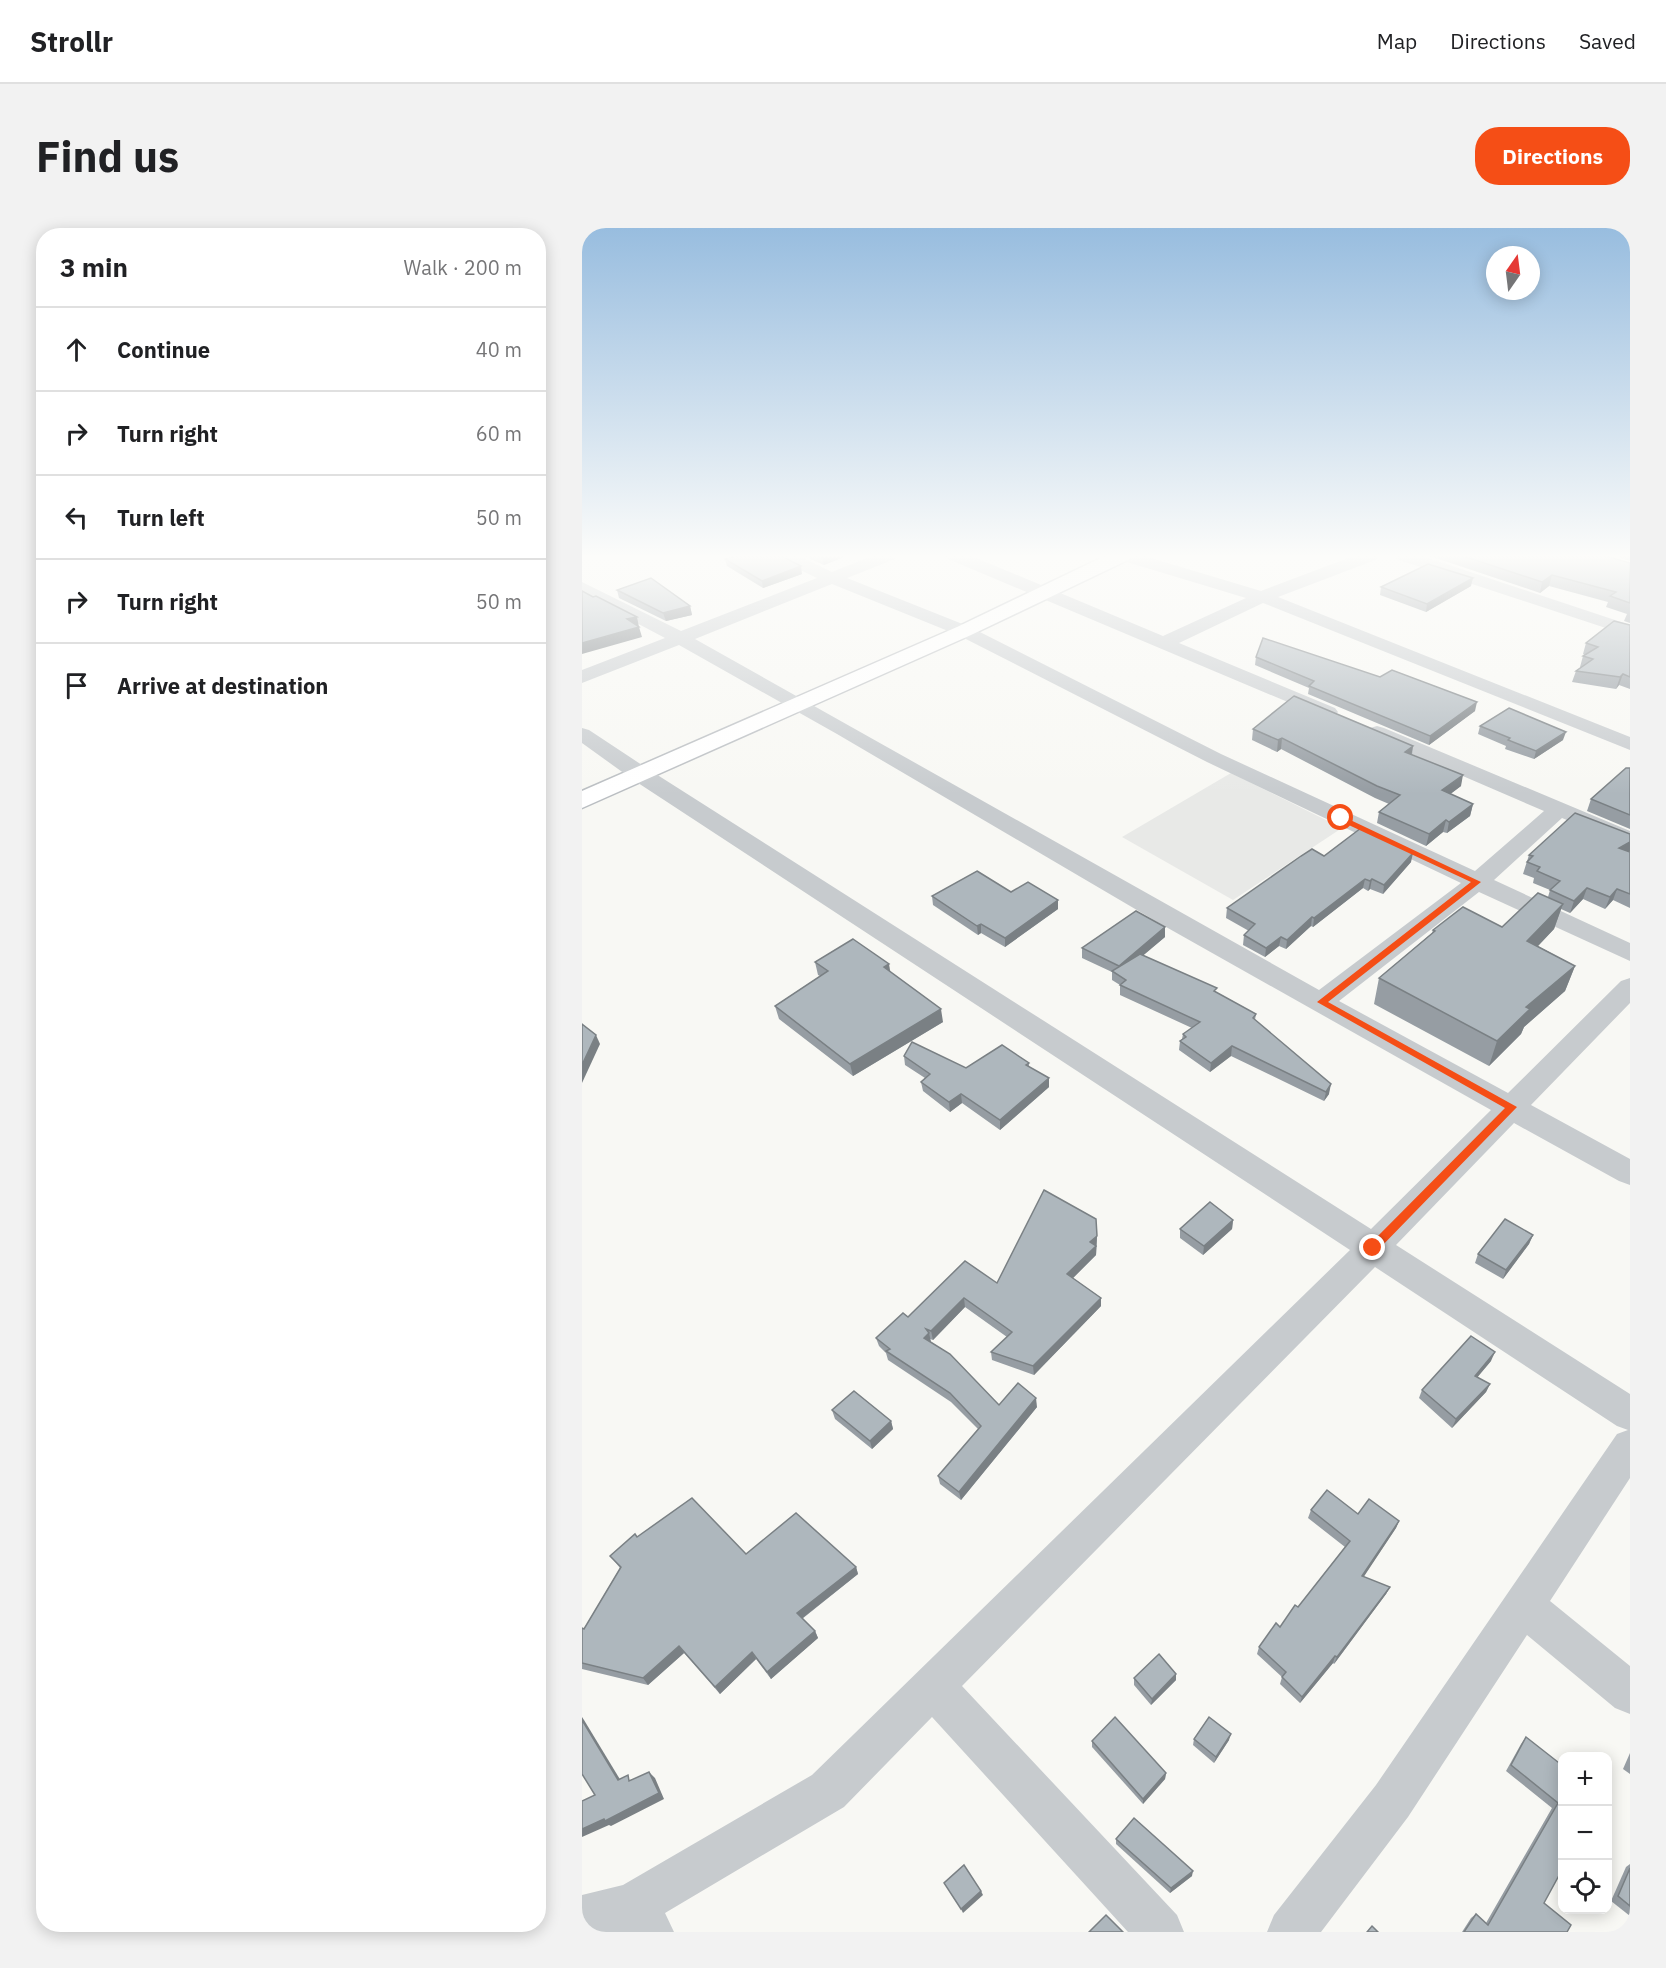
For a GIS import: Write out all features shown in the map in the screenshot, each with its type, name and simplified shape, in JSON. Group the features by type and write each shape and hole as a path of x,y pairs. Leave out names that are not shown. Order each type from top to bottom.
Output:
{"main road":[{"path":"582,800 956,635"}],"street":[{"path":"672,635 798,704 1105,882 1630,1173"},
{"path":"582,677 692,635"},
{"path":"971,635 1214,758 1630,953"},
{"path":"1143,635 1630,839"},
{"path":"1164,643 1182,635"},
{"path":"1359,635 1626,738"},
{"path":"582,734 640,774 1630,1414"},
{"path":"1321,1002 1477,882 1559,809"},
{"path":"582,1919 641,1919 828,1791 1373,1248 1630,987"},
{"path":"1291,1932 1392,1801 1630,1446"},
{"path":"1523,1605 1630,1693"},
{"path":"933,1686 1160,1932"}],"shaded area":[{"path":"1231,773 1342,828 1233,900 1122,837"}],"building":[{"path":"582,635 612,635 582,643"},
{"path":"1597,635 1630,635 1630,677 1623,674 1620,677 1576,671 1593,659 1583,656 1598,647 1586,643"},
{"path":"1263,638 1380,677 1392,670 1477,702 1430,736 1309,686 1314,681 1256,657"},
{"path":"1294,696 1413,746 1405,752 1463,775 1442,790 1473,804 1449,822 1446,820 1429,834 1379,812 1400,795 1377,786 1282,738 1278,740 1253,729"},
{"path":"1509,708 1566,732 1536,751 1480,726"},
{"path":"1626,768 1630,768 1630,815 1591,799"},
{"path":"1575,813 1630,834 1630,842 1619,848 1630,852 1630,894 1617,889 1610,897 1587,888 1574,901 1550,890 1560,881 1537,871 1540,867 1527,862 1533,856 1529,855"},
{"path":"1361,828 1413,853 1384,885 1372,879 1370,881 1365,879 1314,918 1312,917 1287,940 1281,937 1266,948 1244,935 1255,924 1227,908 1312,849 1324,856"},
{"path":"977,871 1011,892 1028,882 1058,900 1005,938 981,924 977,926 932,896"},
{"path":"1538,893 1563,904 1527,941 1575,966 1526,1007 1530,1009 1497,1041 1379,978 1435,931 1433,930 1463,907 1502,927"},
{"path":"1136,911 1165,927 1119,966 1082,948"},
{"path":"853,939 889,964 884,967 941,1009 850,1064 775,1006 828,971 815,962"},
{"path":"1140,954 1217,988 1214,991 1256,1014 1253,1018 1331,1084 1326,1092 1232,1046 1211,1063 1180,1041 1186,1037 1183,1034 1200,1022 1120,985 1126,980 1112,971"},
{"path":"582,1024 596,1035 582,1065"},
{"path":"912,1042 966,1068 1002,1045 1029,1063 1026,1065 1049,1078 1000,1120 961,1094 949,1102 921,1082 930,1074 904,1056"},
{"path":"1044,1190 1096,1219 1097,1236 1090,1242 1096,1246 1067,1274 1101,1298 1033,1366 991,1352 1012,1332 964,1298 931,1331 926,1329 929,1333 924,1338 950,1354 999,1405 1018,1383 1036,1398 959,1492 938,1476 981,1426 950,1393 886,1351 890,1349 876,1338 903,1313 908,1317 965,1261 997,1283"},
{"path":"1210,1202 1233,1220 1204,1246 1180,1229"},
{"path":"1505,1219 1533,1235 1506,1270 1478,1254"},
{"path":"1471,1336 1495,1352 1475,1376 1490,1384 1456,1419 1422,1390"},
{"path":"854,1391 891,1421 870,1441 832,1410"},
{"path":"1327,1490 1358,1514 1369,1499 1399,1521 1362,1576 1390,1587 1337,1657 1335,1656 1302,1697 1282,1677 1286,1672 1259,1647 1276,1623 1280,1627 1295,1605 1298,1607 1350,1541 1311,1510"},
{"path":"692,1498 746,1554 796,1513 856,1567 797,1613 815,1631 767,1672 752,1652 715,1687 679,1646 643,1678 582,1663 582,1628 584,1629 621,1567 610,1556 635,1534 637,1537"},
{"path":"1159,1654 1176,1674 1152,1699 1134,1678"},
{"path":"1115,1717 1166,1773 1143,1799 1092,1741"},
{"path":"1209,1717 1231,1734 1216,1757 1194,1739"},
{"path":"582,1720 618,1780 628,1775 629,1781 649,1772 659,1793 605,1821 604,1819 582,1829 582,1801 595,1795 582,1774"},
{"path":"1526,1737 1558,1762 1558,1803 1511,1765"},
{"path":"1558,1803 1558,1877 1544,1903 1571,1925 1567,1932 1464,1932 1476,1914 1488,1925"},
{"path":"1134,1818 1193,1871 1171,1888 1116,1839"},
{"path":"964,1865 981,1891 961,1909 944,1883"},
{"path":"1630,1868 1630,1906 1618,1896"},
{"path":"1106,1915 1123,1932 1089,1932"},
{"path":"1372,1926 1378,1932 1367,1932"}],"route":[{"path":"1341,818 1477,882 1321,1002 1512,1107 1373,1248"}]}
